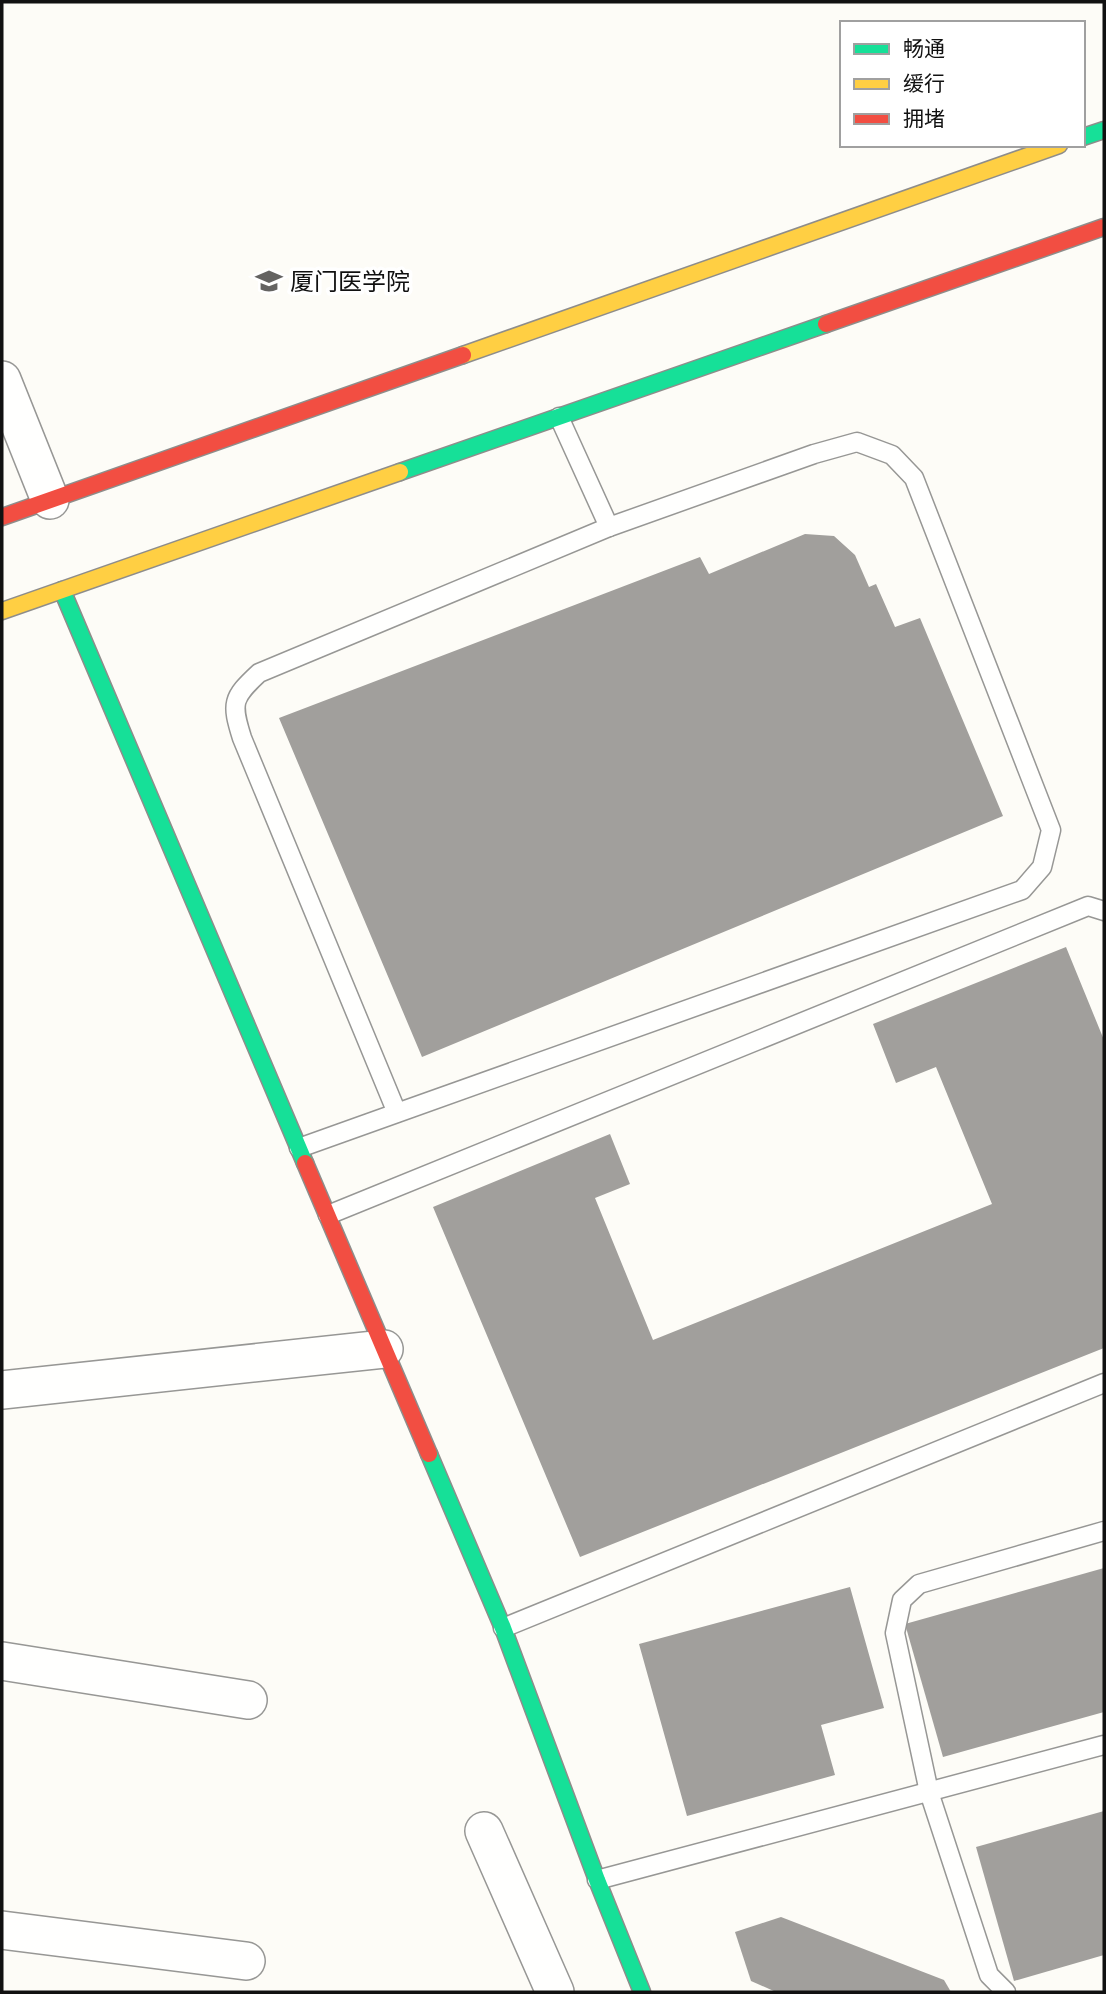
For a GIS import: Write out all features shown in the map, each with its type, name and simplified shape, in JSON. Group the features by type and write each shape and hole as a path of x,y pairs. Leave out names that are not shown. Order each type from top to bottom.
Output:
{"street":[{"path":"1085,136 1104,130"},
{"path":"2,517 1053,147"},
{"path":"2,611 1104,227"},
{"path":"2,380 50,500"},
{"path":"62,590 503,1628 642,1992"},
{"path":"2,1390 384,1349"},
{"path":"2,1661 248,1700"},
{"path":"484,1831 555,1992"},
{"path":"2,1930 246,1961"}],"lane":[{"path":"559,416 609,527"},
{"path":"299,1148 1022,890 1042,867 1051,830 914,478 892,455 857,442 814,454 609,527 260,673 242,689 234,711 242,738 397,1113"},
{"path":"328,1215 1088,906 1104,911"},
{"path":"503,1628 1104,1383"},
{"path":"1006,1992 989,1975 929,1792 895,1633 902,1600 919,1584 1104,1531"},
{"path":"597,1880 1104,1745"}],"building":[{"path":"805,534 834,536 855,555 869,587 876,584 895,627 920,618 1003,816 422,1057 279,718 700,557 709,574"},
{"path":"1066,947 1104,1040 1104,1348 580,1557 433,1207 610,1134 630,1184 595,1198 653,1340 992,1204 936,1067 896,1083 873,1024"},
{"path":"1104,1568 1104,1712 943,1757 905,1624"},
{"path":"850,1587 884,1708 821,1725 835,1775 687,1816 639,1644"},
{"path":"1104,1811 1104,1955 1014,1981 976,1847"},
{"path":"781,1917 944,1980 951,1992 776,1992 751,1981 735,1932"}],"traffic: fast":[{"path":"1085,136 1104,130"},
{"path":"400,472 826,324"},
{"path":"62,590 305,1163"},
{"path":"429,1454 503,1628 642,1992"}],"traffic: slow":[{"path":"463,355 1053,147"},
{"path":"2,611 400,472"}],"traffic: jam":[{"path":"826,324 1104,227"},
{"path":"2,517 463,355"},
{"path":"305,1163 429,1454"}],"place":[{"name":"厦门医学院","path":"269,281"}]}
